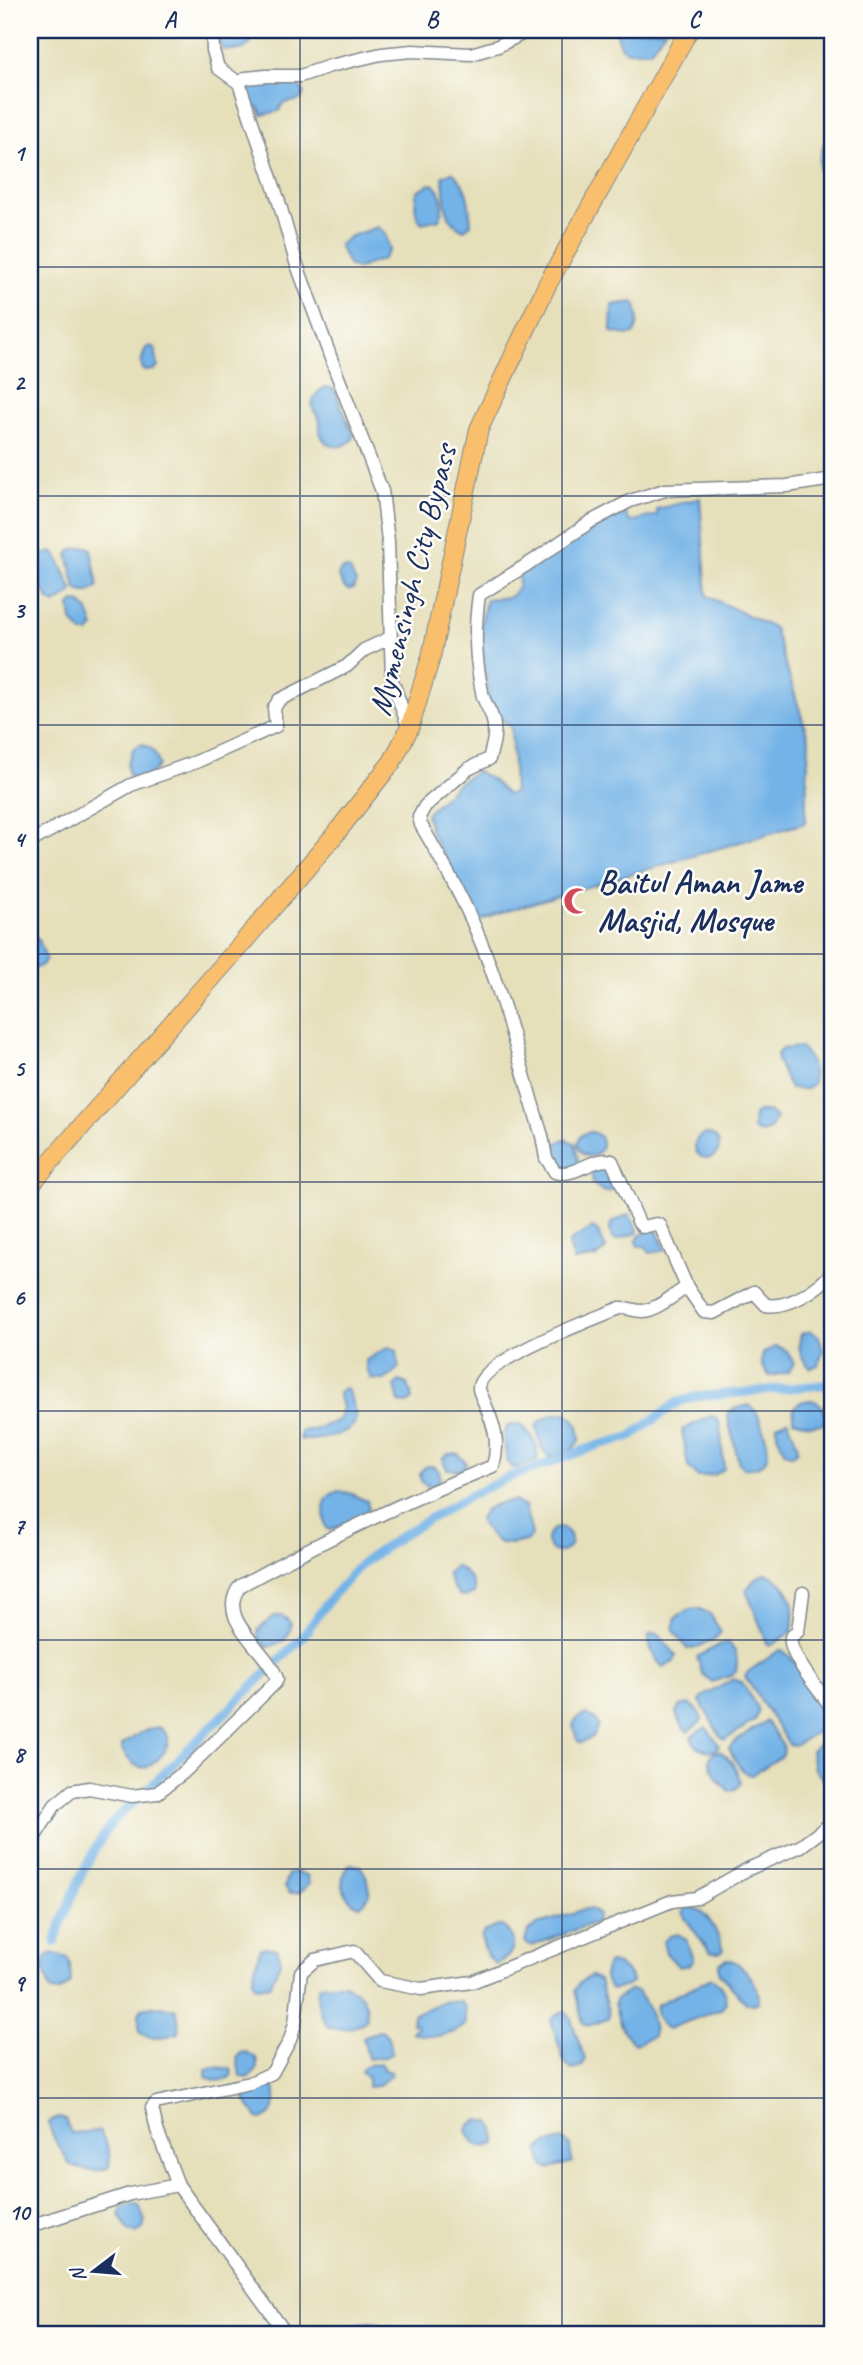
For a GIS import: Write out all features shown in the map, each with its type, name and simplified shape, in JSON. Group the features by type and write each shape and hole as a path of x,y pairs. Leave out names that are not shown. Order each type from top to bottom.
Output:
{"highway":[{"name":"Mymensingh City Bypass","path":"30,1185 332,837 392,762 409,729 431,657 479,429 547,285 689,30"}],"street":[{"path":"212,30 213,50 219,68 239,83 296,262 332,364 382,491 388,541 391,680 409,729"},
{"path":"239,83 246,78 300,76 381,54 412,51 471,54 498,46 529,30"},
{"path":"833,479 788,486 665,489 590,522 479,594 474,624 477,658 482,696 495,726 489,759 468,769 425,806 419,817 477,931 496,984 550,1167 563,1175 603,1161 612,1161 639,1223 643,1227 660,1225 687,1287 704,1312 714,1313 754,1292 766,1305 782,1304 815,1289 833,1272"},
{"path":"30,842 131,785 197,762 276,726 274,708 279,700 347,666 364,650 390,638"},
{"path":"30,1844 55,1805 72,1791 89,1788 132,1796 157,1793 184,1772 275,1683 277,1679 271,1665 239,1625 233,1606 234,1594 240,1586 310,1547 377,1515 493,1466 497,1453 496,1433 479,1391 482,1376 506,1359 562,1332 620,1308 649,1310 687,1287"},
{"path":"803,1593 798,1631 791,1637 790,1646 833,1709"},
{"path":"287,2335 178,2185 157,2130 152,2108 156,2103 250,2083 272,2073 290,2040 295,2023 301,1972 315,1960 354,1951 380,1981 421,1989 472,1982 672,1900 697,1898 748,1869 801,1846 833,1822"},
{"path":"30,2226 130,2194 178,2185"}],"water":[{"path":"236,30 251,35 250,44 242,50 224,50 219,43 220,38"},
{"path":"616,30 665,30 650,51 628,51 620,46"},
{"path":"249,82 295,82 304,92 299,100 282,104 279,111 262,115 247,95"},
{"path":"833,139 833,315 828,312 825,296 819,160 824,143"},
{"path":"452,172 462,183 469,203 471,224 464,230 452,221 446,208 443,176"},
{"path":"430,184 435,185 440,193 440,219 422,223 416,212 417,191"},
{"path":"378,227 385,233 390,249 383,259 357,269 348,265 339,245 349,237"},
{"path":"634,302 638,318 634,334 611,332 612,305"},
{"path":"146,348 155,348 158,367 144,371 143,357"},
{"path":"326,387 334,389 353,433 353,439 345,445 331,445 320,433 319,418 313,409 313,402 315,396"},
{"path":"700,498 707,596 774,628 809,740 805,823 495,914 478,922 431,832 426,814 458,783 477,771 508,795 514,792 511,727 500,718 489,701 479,635 486,599 510,597 518,588 519,575 582,531 624,512 630,522 657,515 657,509"},
{"path":"73,549 91,549 98,585 94,590 85,592 76,589 68,554"},
{"path":"51,552 57,555 73,592 55,604 49,600 31,567 33,558"},
{"path":"341,570 350,570 356,583 353,589 344,587 338,575"},
{"path":"74,602 81,603 88,611 94,627 89,633 82,633 72,621 70,606"},
{"path":"141,744 153,751 159,765 146,776 129,777 127,764 133,749"},
{"path":"35,938 39,940 46,959 42,965 30,971 30,941"},
{"path":"799,1047 811,1063 813,1083 807,1089 790,1089 777,1054 782,1049"},
{"path":"768,1111 776,1117 770,1130 761,1133 753,1130 754,1115"},
{"path":"590,1132 599,1135 602,1144 599,1153 590,1156 581,1153 578,1144 581,1135"},
{"path":"707,1134 715,1138 719,1146 715,1154 707,1158 699,1154 695,1146 699,1138"},
{"path":"564,1139 575,1143 579,1165 563,1172 553,1163 550,1148"},
{"path":"609,1165 614,1187 611,1191 604,1192 593,1184 591,1169"},
{"path":"629,1214 637,1233 616,1240 612,1238 611,1223"},
{"path":"655,1227 666,1250 650,1253 645,1246 638,1246 636,1242 639,1236"},
{"path":"593,1228 598,1232 606,1249 597,1257 574,1261 570,1241"},
{"path":"810,1331 819,1336 823,1351 818,1365 811,1368 800,1353 799,1344 801,1334"},
{"path":"776,1346 787,1351 794,1363 789,1372 770,1376 762,1366 762,1357 763,1353"},
{"path":"389,1347 397,1351 399,1367 384,1380 371,1379 366,1360"},
{"path":"399,1381 407,1384 412,1393 412,1399 408,1403 399,1402 395,1386"},
{"path":"344,1388 347,1389 355,1410 356,1419 352,1427 329,1437 299,1439 302,1430 313,1430 339,1420 342,1407 338,1393"},
{"path":"809,1400 816,1401 823,1408 826,1419 822,1424 810,1425 793,1420 794,1407"},
{"path":"749,1405 761,1422 768,1449 763,1464 743,1468 739,1463 727,1415 730,1410"},
{"path":"566,1413 577,1424 580,1440 571,1451 550,1458 542,1450 536,1426 549,1416"},
{"path":"710,1416 716,1417 720,1424 724,1469 714,1475 698,1477 688,1467 682,1430"},
{"path":"788,1420 798,1447 797,1452 792,1455 785,1452 777,1435 777,1425"},
{"path":"520,1424 534,1440 537,1460 516,1468 507,1462 503,1434 508,1426"},
{"path":"457,1453 466,1463 462,1470 447,1469 442,1459 448,1454"},
{"path":"430,1466 437,1469 440,1476 437,1483 430,1486 423,1483 420,1476 423,1469"},
{"path":"339,1491 367,1501 369,1510 362,1516 330,1530 326,1527 324,1516 326,1500"},
{"path":"515,1501 525,1507 532,1534 528,1540 519,1543 498,1542 488,1534 479,1520 481,1515 499,1503"},
{"path":"559,1528 568,1531 571,1540 568,1549 559,1552 550,1549 547,1540 550,1531"},
{"path":"455,1566 469,1577 474,1593 465,1597 459,1595 447,1573"},
{"path":"767,1573 782,1584 793,1605 792,1632 772,1645 768,1645 746,1590 756,1578"},
{"path":"698,1608 710,1614 721,1632 706,1644 687,1649 673,1629 676,1617 690,1609"},
{"path":"274,1616 283,1616 291,1623 291,1628 284,1640 267,1647 258,1639 258,1630"},
{"path":"658,1634 676,1655 674,1662 663,1667 657,1660 649,1639 649,1635"},
{"path":"728,1643 736,1656 736,1671 712,1682 702,1673 697,1657"},
{"path":"780,1650 790,1656 831,1713 831,1723 794,1746 789,1745 745,1676"},
{"path":"733,1679 742,1682 759,1711 755,1720 725,1740 721,1738 700,1701"},
{"path":"690,1704 697,1709 702,1719 688,1731 676,1713 680,1706"},
{"path":"586,1714 596,1720 598,1726 593,1737 581,1743 577,1740 573,1725 578,1717"},
{"path":"766,1721 784,1751 780,1757 752,1775 748,1774 741,1768 729,1748"},
{"path":"158,1727 167,1734 165,1751 147,1767 134,1764 122,1750 122,1745 142,1732"},
{"path":"706,1727 719,1745 715,1751 700,1748 692,1740 691,1736"},
{"path":"833,1735 833,1792 814,1768 811,1751"},
{"path":"719,1751 736,1769 741,1783 736,1789 729,1791 712,1769 709,1760 712,1754"},
{"path":"350,1864 360,1866 368,1882 368,1897 360,1906 349,1899 343,1888 343,1875"},
{"path":"295,1872 307,1875 309,1884 299,1893 290,1893 285,1887 288,1874"},
{"path":"688,1907 701,1911 711,1923 723,1950 719,1953 710,1952 685,1918 683,1911"},
{"path":"591,1909 598,1914 596,1922 532,1946 525,1942 528,1931 537,1925"},
{"path":"498,1926 508,1931 513,1947 507,1957 495,1964 487,1956 481,1938 484,1932"},
{"path":"678,1934 686,1939 693,1960 689,1965 679,1967 666,1953 663,1942"},
{"path":"260,1949 277,1949 281,1961 270,1985 256,1987 252,1980"},
{"path":"52,1953 68,1958 70,1964 71,1982 59,1991 50,1990 44,1969 46,1956"},
{"path":"727,1959 738,1964 750,1976 759,1996 758,2002 752,2005 746,2003 719,1973 719,1964"},
{"path":"609,1963 624,1969 632,1982 612,1990 605,1977"},
{"path":"591,1976 599,1980 609,2014 608,2019 587,2026 583,2023 575,1991 579,1983"},
{"path":"712,1978 724,1994 726,2001 721,2009 668,2029 662,2025 656,2005"},
{"path":"345,1984 362,1996 367,2007 366,2020 348,2028 328,2027 317,1996 319,1986"},
{"path":"631,1990 638,1992 650,2012 653,2024 653,2036 636,2044 624,2032 614,2003"},
{"path":"443,2001 460,2002 465,2007 466,2024 454,2032 440,2036 425,2036 412,2032 417,2027 412,2024 413,2015"},
{"path":"152,2006 176,2009 178,2033 153,2037 139,2032 139,2014 142,2008"},
{"path":"564,2011 570,2016 585,2060 582,2066 572,2070 564,2062 551,2020"},
{"path":"383,2031 388,2037 392,2053 385,2057 368,2059 363,2037"},
{"path":"246,2052 256,2058 257,2068 246,2078 240,2076 237,2057"},
{"path":"379,2063 385,2071 390,2071 391,2075 378,2086 368,2087 368,2079 361,2071 365,2066"},
{"path":"216,2067 231,2069 232,2075 229,2079 215,2081 206,2077 206,2070"},
{"path":"265,2084 274,2087 274,2109 268,2117 257,2119 244,2097 244,2091"},
{"path":"60,2117 65,2119 71,2133 99,2131 108,2148 109,2167 89,2170 69,2164 50,2128 49,2122"},
{"path":"479,2120 490,2122 495,2129 496,2144 481,2146 472,2140 467,2130 469,2125"},
{"path":"563,2140 570,2146 572,2162 549,2169 544,2167 538,2150 546,2144"},
{"path":"133,2203 139,2205 145,2221 143,2229 137,2233 129,2231 119,2215 122,2207"},
{"path":"359,2323 380,2324 385,2335 342,2335 342,2330"}],"waterway":[{"path":"273,1666 301,1639 329,1600 361,1564 405,1533 471,1495 507,1478 599,1445 630,1437 678,1402 694,1397 833,1384"},
{"path":"144,1793 271,1668"},
{"path":"55,1942 72,1896 94,1851 115,1819 140,1797"}],"place":[{"name":"Baitul Aman Jame Masjid, Mosque","path":"577,901"}]}
